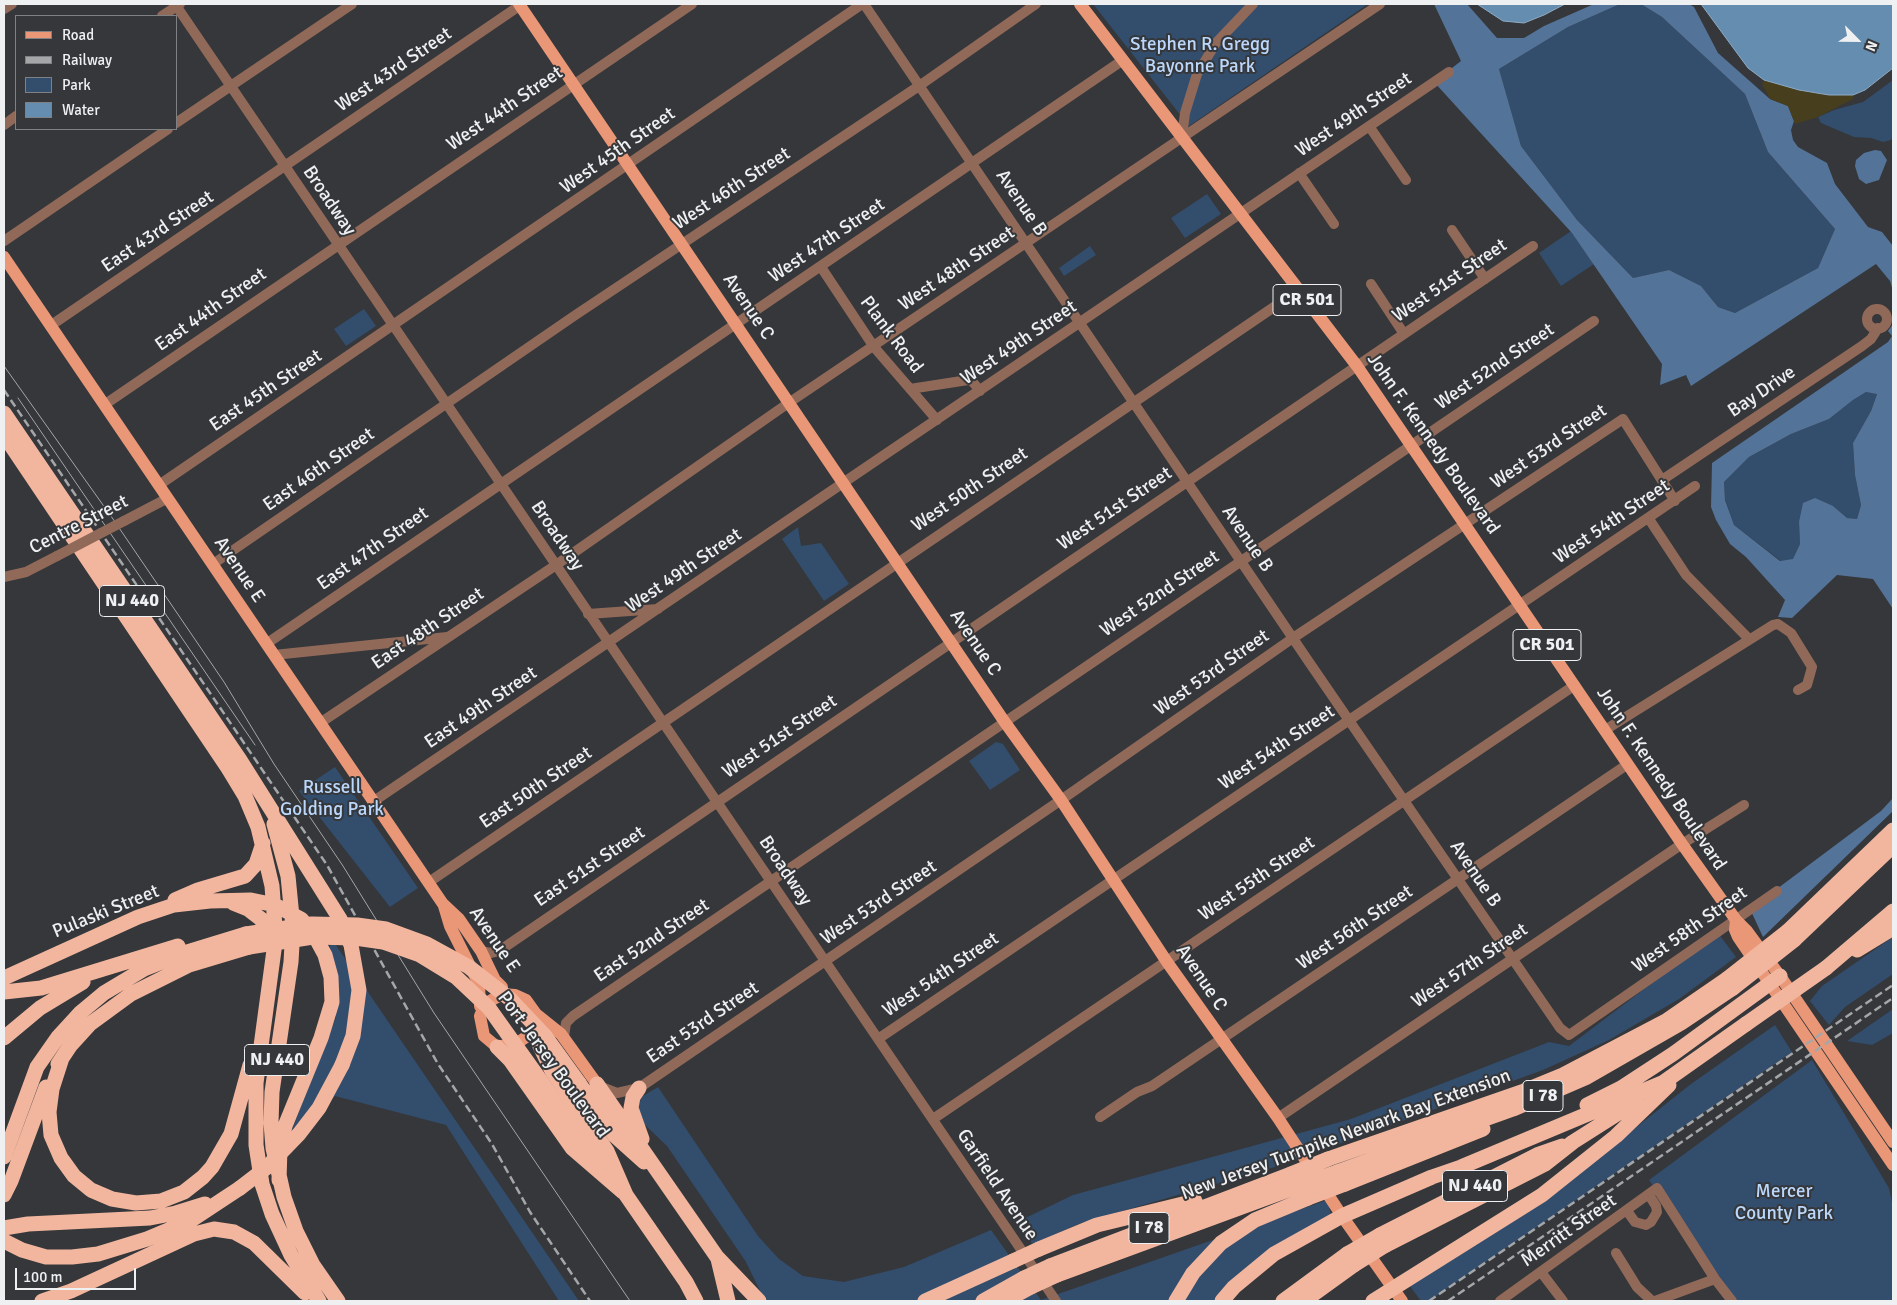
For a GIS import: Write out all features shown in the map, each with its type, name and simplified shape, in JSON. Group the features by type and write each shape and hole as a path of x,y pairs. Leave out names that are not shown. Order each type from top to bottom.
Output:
{"highway":[{"name":"NJ 440","path":"4,413 258,790 273,822 284,857 292,913 293,941 271,1107 272,1136 279,1180 289,1214 304,1249 338,1301"},
{"name":"NJ 440","path":"4,435 232,775 248,804 263,843 275,905 274,950 255,1093 255,1124 259,1165 267,1199 278,1229 291,1255 319,1301"},
{"path":"4,1241 22,1250 46,1257 72,1258 98,1254 147,1239 190,1221 240,1188 266,1168 299,1134 319,1108 342,1066 353,1036 358,1004 358,975 352,945 333,906 258,790"},
{"name":"New Jersey Turnpike Newark Bay Extension","path":"1852,879 1893,830"},
{"path":"156,910 189,893 245,876 256,864 263,843"},
{"name":"New Jersey Turnpike Newark Bay Extension","path":"983,1301 1247,1190 1300,1186 1341,1178 1587,1077 1649,1043 1730,983 1791,935 1852,879 1893,846"},
{"name":"Pulaski Street","path":"4,978 156,910 192,902 251,900 275,905 292,913 308,926 320,946 331,977 332,1002 321,1038 285,1126 280,1148 279,1180"},
{"name":"Pulaski Street","path":"228,901 248,909 261,919 271,936 274,950"},
{"name":"NJ 440","path":"1826,968 1893,911"},
{"name":"Port Jersey Boulevard","path":"4,1157 37,1067 58,1037 80,1013 104,993 144,970 184,953 248,941 312,924 357,925 386,929 427,944 469,967 510,999 545,1036 615,1136 657,1172"},
{"name":"NJ 440","path":"1283,1301 1383,1240 1545,1164 1573,1142 1698,1059 1826,968 1893,928"},
{"name":"Port Jersey Boulevard","path":"4,1195 47,1084 62,1058 90,1024 131,994 189,966 248,941 313,937 356,938 382,942 420,955 456,977 489,1008 594,1157 626,1194"},
{"path":"274,950 293,941 307,940 320,946"},
{"path":"4,992 20,992 41,988 170,948 248,941"},
{"path":"4,1038 25,1019 59,995 118,964"},
{"path":"1222,1301 1234,1287 1274,1254 1342,1216 1432,1176 1457,1162 1567,1115 1621,1088 1703,1034 1775,979"},
{"name":"New Jersey Turnpike Newark Bay Extension","path":"1054,1271 1300,1186 1328,1159 1524,1092 1563,1075 1666,1021 1730,983"},
{"path":"62,1058 51,1094 49,1124 55,1147 67,1168 82,1184 112,1199 136,1203 167,1199 184,1192 203,1177 226,1144 238,1110 268,996"},
{"path":"537,1030 540,1047 552,1070 607,1151 626,1194 686,1282 696,1301"},
{"path":"552,1070 530,1050 505,1046 510,1060 572,1148 626,1194"},
{"path":"1373,1301 1555,1186 1616,1136 1698,1059"},
{"path":"1432,1176 1462,1167 1662,1083"},
{"path":"596,1084 717,1257 759,1301"},
{"path":"639,1088 632,1102 632,1114 657,1172"},
{"path":"607,1151 657,1172"},
{"path":"1176,1301 1193,1273 1221,1243 1300,1186"},
{"path":"4,1228 28,1224 163,1216 201,1206 240,1188"},
{"path":"925,1301 1097,1225 1241,1189 1247,1190"},
{"path":"42,1301 71,1291 194,1234 214,1229 234,1232 254,1242 313,1301"},
{"path":"717,1257 728,1301"},
{"name":"NJ 440","path":"1304,1301 1350,1260"},
{"path":"686,1282 709,1301"},
{"name":"New Jersey Turnpike Newark Bay Extension","path":"1005,1301 1028,1282"}],"main road":[{"name":"Avenue C","path":"520,4 1004,721 1060,800 1167,962 1278,1118 1342,1216 1402,1301"},
{"name":"John F. Kennedy Boulevard","path":"1080,4 1357,366 1682,844 1736,920 1748,931 1775,979 1886,1139 1893,1165"},
{"name":"Avenue E","path":"4,257 443,904 459,919 481,952 495,980 515,995"},
{"name":"Avenue E","path":"443,904 450,926 480,989 480,1016"},
{"path":"536,1014 537,1030 528,1038 505,1046 484,1036 480,1016 490,1000 502,994 515,995 526,1000 536,1014 564,1037 596,1084"}],"street":[{"path":"4,9 12,4"},
{"path":"178,122 352,4"},
{"name":"West 43rd Street","path":"285,166 520,4"},
{"name":"West 44th Street","path":"338,244 692,4"},
{"name":"Avenue B","path":"863,4 1027,242 1293,638 1560,1028 1570,1035 1623,997"},
{"name":"West 45th Street","path":"393,325 863,4"},
{"name":"West 46th Street","path":"446,404 681,243 919,86 1036,4"},
{"path":"1182,137 1185,113 1197,74 1216,44 1253,4"},
{"name":"West 48th Street","path":"556,565 790,402 1380,4"},
{"path":"163,15 177,5"},
{"name":"Broadway","path":"177,5 662,723 912,1087"},
{"name":"West 47th Street","path":"500,484 1123,60"},
{"name":"West 49th Street","path":"609,644 1449,72"},
{"path":"4,125 15,117"},
{"path":"1369,126 1406,180"},
{"path":"4,241 167,130"},
{"name":"East 43rd Street","path":"50,326 285,166"},
{"path":"1300,174 1334,224"},
{"path":"1452,230 1484,279"},
{"name":"East 44th Street","path":"104,405 338,244"},
{"name":"West 51st Street","path":"717,802 1533,246"},
{"name":"Plank Road","path":"820,267 874,347 938,420"},
{"path":"1371,284 1404,334"},
{"name":"West 50th Street","path":"662,723 897,561 1299,290"},
{"name":"West 52nd Street","path":"771,882 1004,721 1594,321"},
{"name":"East 45th Street","path":"159,485 393,325"},
{"name":"Bay Drive","path":"1662,480 1862,346 1871,339 1878,328"},
{"path":"910,389 968,380 972,381 980,391"},
{"name":"East 46th Street","path":"213,564 446,404"},
{"name":"West 53rd Street","path":"824,961 1293,638 1623,418 1662,480"},
{"path":"1662,480 1674,501"},
{"name":"East 47th Street","path":"266,644 500,484"},
{"name":"West 54th Street","path":"878,1039 1695,486"},
{"name":"Centre Street","path":"4,577 26,572 168,498"},
{"path":"1649,518 1686,575 1749,639"},
{"name":"East 48th Street","path":"320,723 556,565"},
{"path":"588,614 659,609"},
{"path":"1605,730 1773,625 1778,624 1792,633 1812,667 1807,685 1798,690"},
{"path":"274,655 448,637"},
{"name":"East 49th Street","path":"374,802 609,644"},
{"name":"West 55th Street","path":"933,1119 1575,685"},
{"name":"East 50th Street","path":"428,882 662,723"},
{"name":"West 56th Street","path":"1100,1117 1136,1092 1152,1086 1221,1040 1628,764"},
{"name":"East 51st Street","path":"481,952 499,951 717,802"},
{"name":"West 57th Street","path":"1278,1118 1511,958 1744,805"},
{"name":"East 52nd Street","path":"564,1037 566,1023 573,1016 771,882"},
{"name":"West 58th Street","path":"1623,997 1777,891"},
{"name":"East 53rd Street","path":"596,1084 607,1091 617,1093 639,1088 824,961"},
{"name":"Garfield Avenue","path":"912,1087 1056,1301"},
{"path":"1627,1211 1635,1222 1646,1225 1652,1222 1657,1212 1653,1191"},
{"path":"1653,1191 1732,1301"},
{"name":"Merritt Street","path":"1500,1301 1653,1191"},
{"path":"1616,1253 1637,1287 1653,1301 1715,1279"},
{"path":"1541,1272 1563,1301"}],"green space":[{"name":"Stephen R. Gregg Bayonne Park","path":"1093,4 1368,4 1189,126"},
{"path":"1620,4 1641,4 1662,17 1745,94 1768,152 1835,229 1818,268 1735,313 1718,307 1701,286 1669,270 1633,278 1577,220 1521,146 1499,69 1568,27"},
{"path":"1893,80 1893,136 1891,140 1883,142 1871,138 1854,137 1821,123 1818,117 1834,110 1863,102"},
{"path":"1207,194 1221,214 1185,238 1171,218"},
{"path":"1571,231 1594,264 1561,286 1539,253"},
{"path":"1090,246 1096,255 1064,276 1059,268"},
{"path":"364,309 376,326 346,346 334,329"},
{"path":"1866,392 1877,393 1871,411 1853,443 1855,475 1861,505 1857,519 1847,518 1833,506 1799,522 1800,544 1793,560 1781,561 1734,525 1725,499 1724,482 1749,457 1791,434 1829,419"},
{"path":"798,527 801,546 821,543 849,584 824,601 782,539"},
{"path":"996,742 1003,744 1020,770 990,790 969,761"},
{"name":"Russell Golding Park","path":"335,767 418,888 390,907 299,791"},
{"path":"1718,933 1736,957 1679,999 1609,1040 1543,1070 1278,1166 1081,1223 1032,1244 1017,1222 1073,1195 1351,1119 1549,1042 1569,1046"},
{"path":"329,935 579,1301 559,1301 446,1125 335,1096 291,1141 290,1135 336,1017"},
{"path":"1893,937 1893,974 1845,1007 1829,1025 1810,1001 1822,986"},
{"path":"1893,1009 1893,1033 1872,1045 1847,1041"},
{"path":"1775,1025 1792,1052 1429,1301 1421,1301 1409,1285 1549,1196 1691,1084"},
{"name":"Mercer County Park","path":"1812,1060 1889,1188 1893,1207 1893,1301 1732,1301 1649,1180"},
{"path":"658,1087 758,1236 779,1259 803,1276 844,1282 904,1267 991,1230 1041,1300 1327,1200 1331,1214 1216,1301 765,1301 746,1262 667,1146 643,1123 638,1105 643,1096"}],"shaded area":[{"path":"1434,4 1467,4 1497,38 1524,38 1544,26 1594,4 1620,4 1568,27 1499,69 1521,146 1577,220 1633,278 1669,270 1701,286 1718,307 1735,313 1818,268 1835,229 1768,152 1745,94 1662,17 1641,4 1689,4 1694,7 1718,53 1770,99 1788,106 1794,121 1791,130 1793,140 1798,147 1827,163 1835,184 1868,227 1882,232 1893,246 1893,291 1890,281 1876,264 1691,386 1686,375 1660,385 1662,364 1572,233 1434,82 1461,61"},
{"path":"1875,150 1881,151 1887,160 1879,180 1866,184 1859,179 1855,166 1856,160 1864,153"},
{"path":"1893,324 1893,609 1873,579 1837,575 1792,618 1778,617 1785,600 1746,557 1730,544 1716,520 1711,507 1712,463 1888,342 1892,336 1888,331","holes":["1866,392 1877,394 1871,411 1853,443 1855,475 1861,505 1857,519 1847,518 1833,506 1815,498 1803,503 1799,522 1800,544 1793,559 1780,561 1734,525 1725,500 1724,482 1749,457 1791,434 1829,419"]},
{"path":"1893,798 1893,811 1763,937 1750,909 1881,811"}],"sand":[{"path":"1764,80 1799,90 1829,95 1853,95 1853,99 1818,117 1795,124 1788,106 1770,99 1762,84"}],"water":[{"path":"1477,4 1565,4 1524,23 1503,21"},
{"path":"1701,4 1893,4 1893,68 1865,90 1853,95 1829,95 1799,90 1764,80 1748,68"}],"tram line":[{"path":"4,366 113,519 224,682 274,764 343,866 434,1013 630,1301"},
{"path":"18,398 255,745"}],"railway":[{"path":"4,390 327,865 438,1064 492,1144 530,1212 590,1301"},
{"path":"1429,1301 1893,985"},
{"path":"1448,1301 1893,998"}]}
